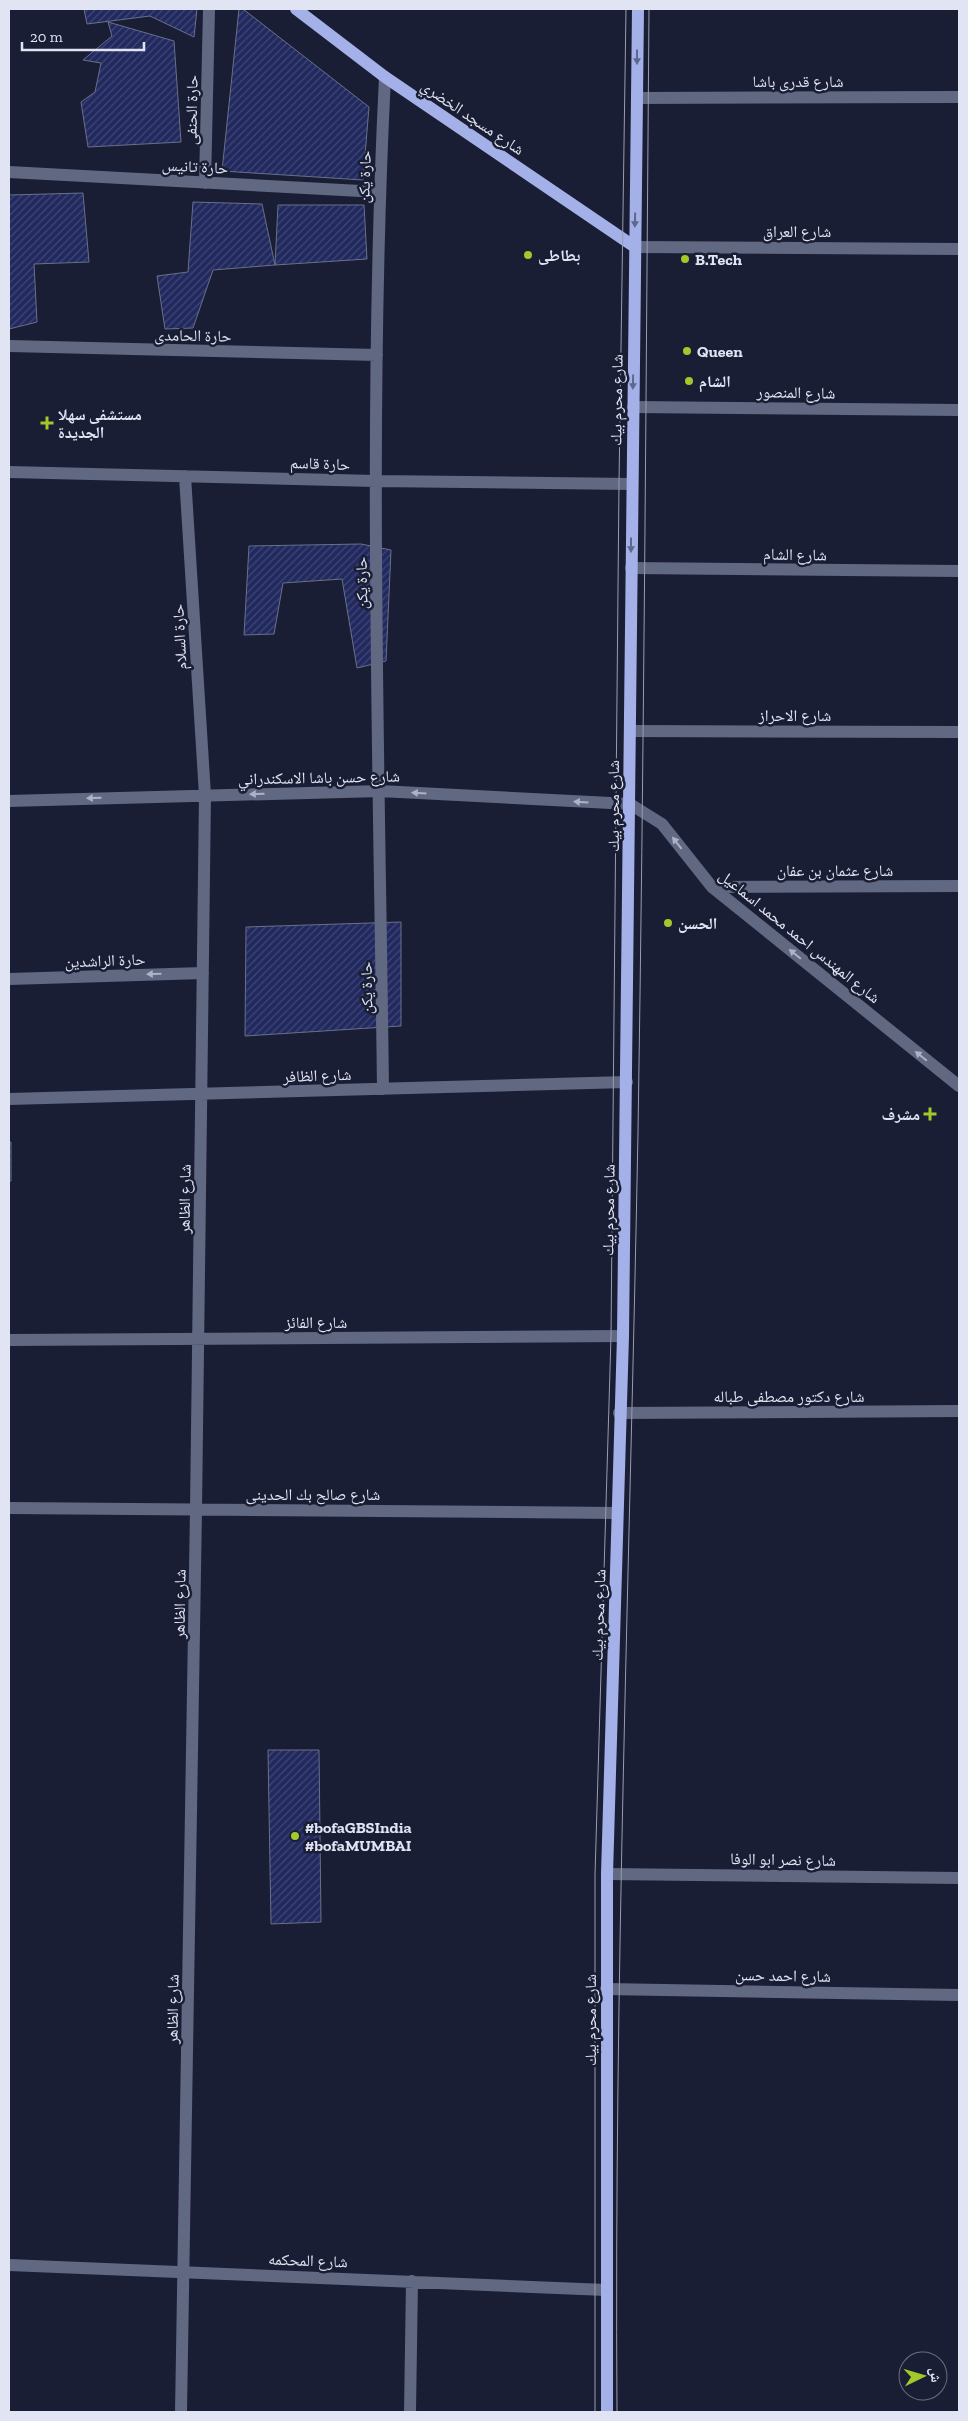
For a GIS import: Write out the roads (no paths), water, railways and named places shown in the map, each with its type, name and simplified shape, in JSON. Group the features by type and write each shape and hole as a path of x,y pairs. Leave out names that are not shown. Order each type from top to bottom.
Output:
{"main road":[{"name":"شارع مسجد الخضري","path":"296,9 385,77 634,247"},
{"name":"شارع محرم بيك","path":"607,2412 607,1874 619,1413 623,1336 630,804 631,484 638,9"}],"street":[{"name":"حارة الحنفى","path":"206,183 209,9"},
{"name":"حارة يكن","path":"384,1089 376,481 379,192 385,77"},
{"name":"شارع قدرى باشا","path":"637,98 959,97"},
{"name":"حارة تانيس","path":"9,172 379,192"},
{"name":"شارع العراق","path":"634,247 959,249"},
{"name":"حارة الحامدى","path":"9,346 377,355"},
{"name":"شارع المنصور","path":"633,407 959,410"},
{"name":"حارة قاسم","path":"9,472 376,481 631,484"},
{"name":"حارة السلام","path":"186,476 205,795"},
{"name":"شارع الشام","path":"631,568 959,572"},
{"name":"شارع الاحراز","path":"630,731 959,732"},
{"name":"شارع حسن باشا الاسكندراني","path":"9,801 380,791 630,804"},
{"name":"شارع الظاهر","path":"181,2412 196,1510 205,795"},
{"name":"شارع المهندس احمد محمد اسماعيل","path":"630,804 662,824 712,887 959,1086"},
{"name":"شارع عثمان بن عفان","path":"712,887 959,886"},
{"name":"حارة الراشدين","path":"9,979 203,973"},
{"name":"شارع الظافر","path":"9,1099 627,1082"},
{"name":"شارع الفائز","path":"9,1340 623,1336"},
{"name":"شارع دكتور مصطفى طباله","path":"619,1413 959,1411"},
{"name":"شارع صالح بك الحدينى","path":"9,1508 617,1513"},
{"name":"شارع نصر ابو الوفا","path":"607,1874 959,1878"},
{"name":"شارع احمد حسن","path":"606,1989 959,1995"},
{"name":"شارع المحكمه","path":"9,2266 606,2290"},
{"path":"410,2412 412,2281"}],"tram line":[{"path":"595,2412 595,1875 611,1336 619,483 626,9"},
{"path":"617,2412 620,1932 640,992 649,9"}],"place":[{"name":"بطاطى","path":"528,255"},
{"name":"B.Tech","path":"685,259"},
{"name":"Queen","path":"687,351"},
{"name":"الشام","path":"689,381"},
{"name":"مستشفى سهلا الجديدة","path":"47,423"},
{"name":"الحسن","path":"668,923"},
{"name":"مشرف","path":"930,1114"},
{"name":"#bofaGBSIndia #bofaMUMBAI","path":"295,1836"}]}
